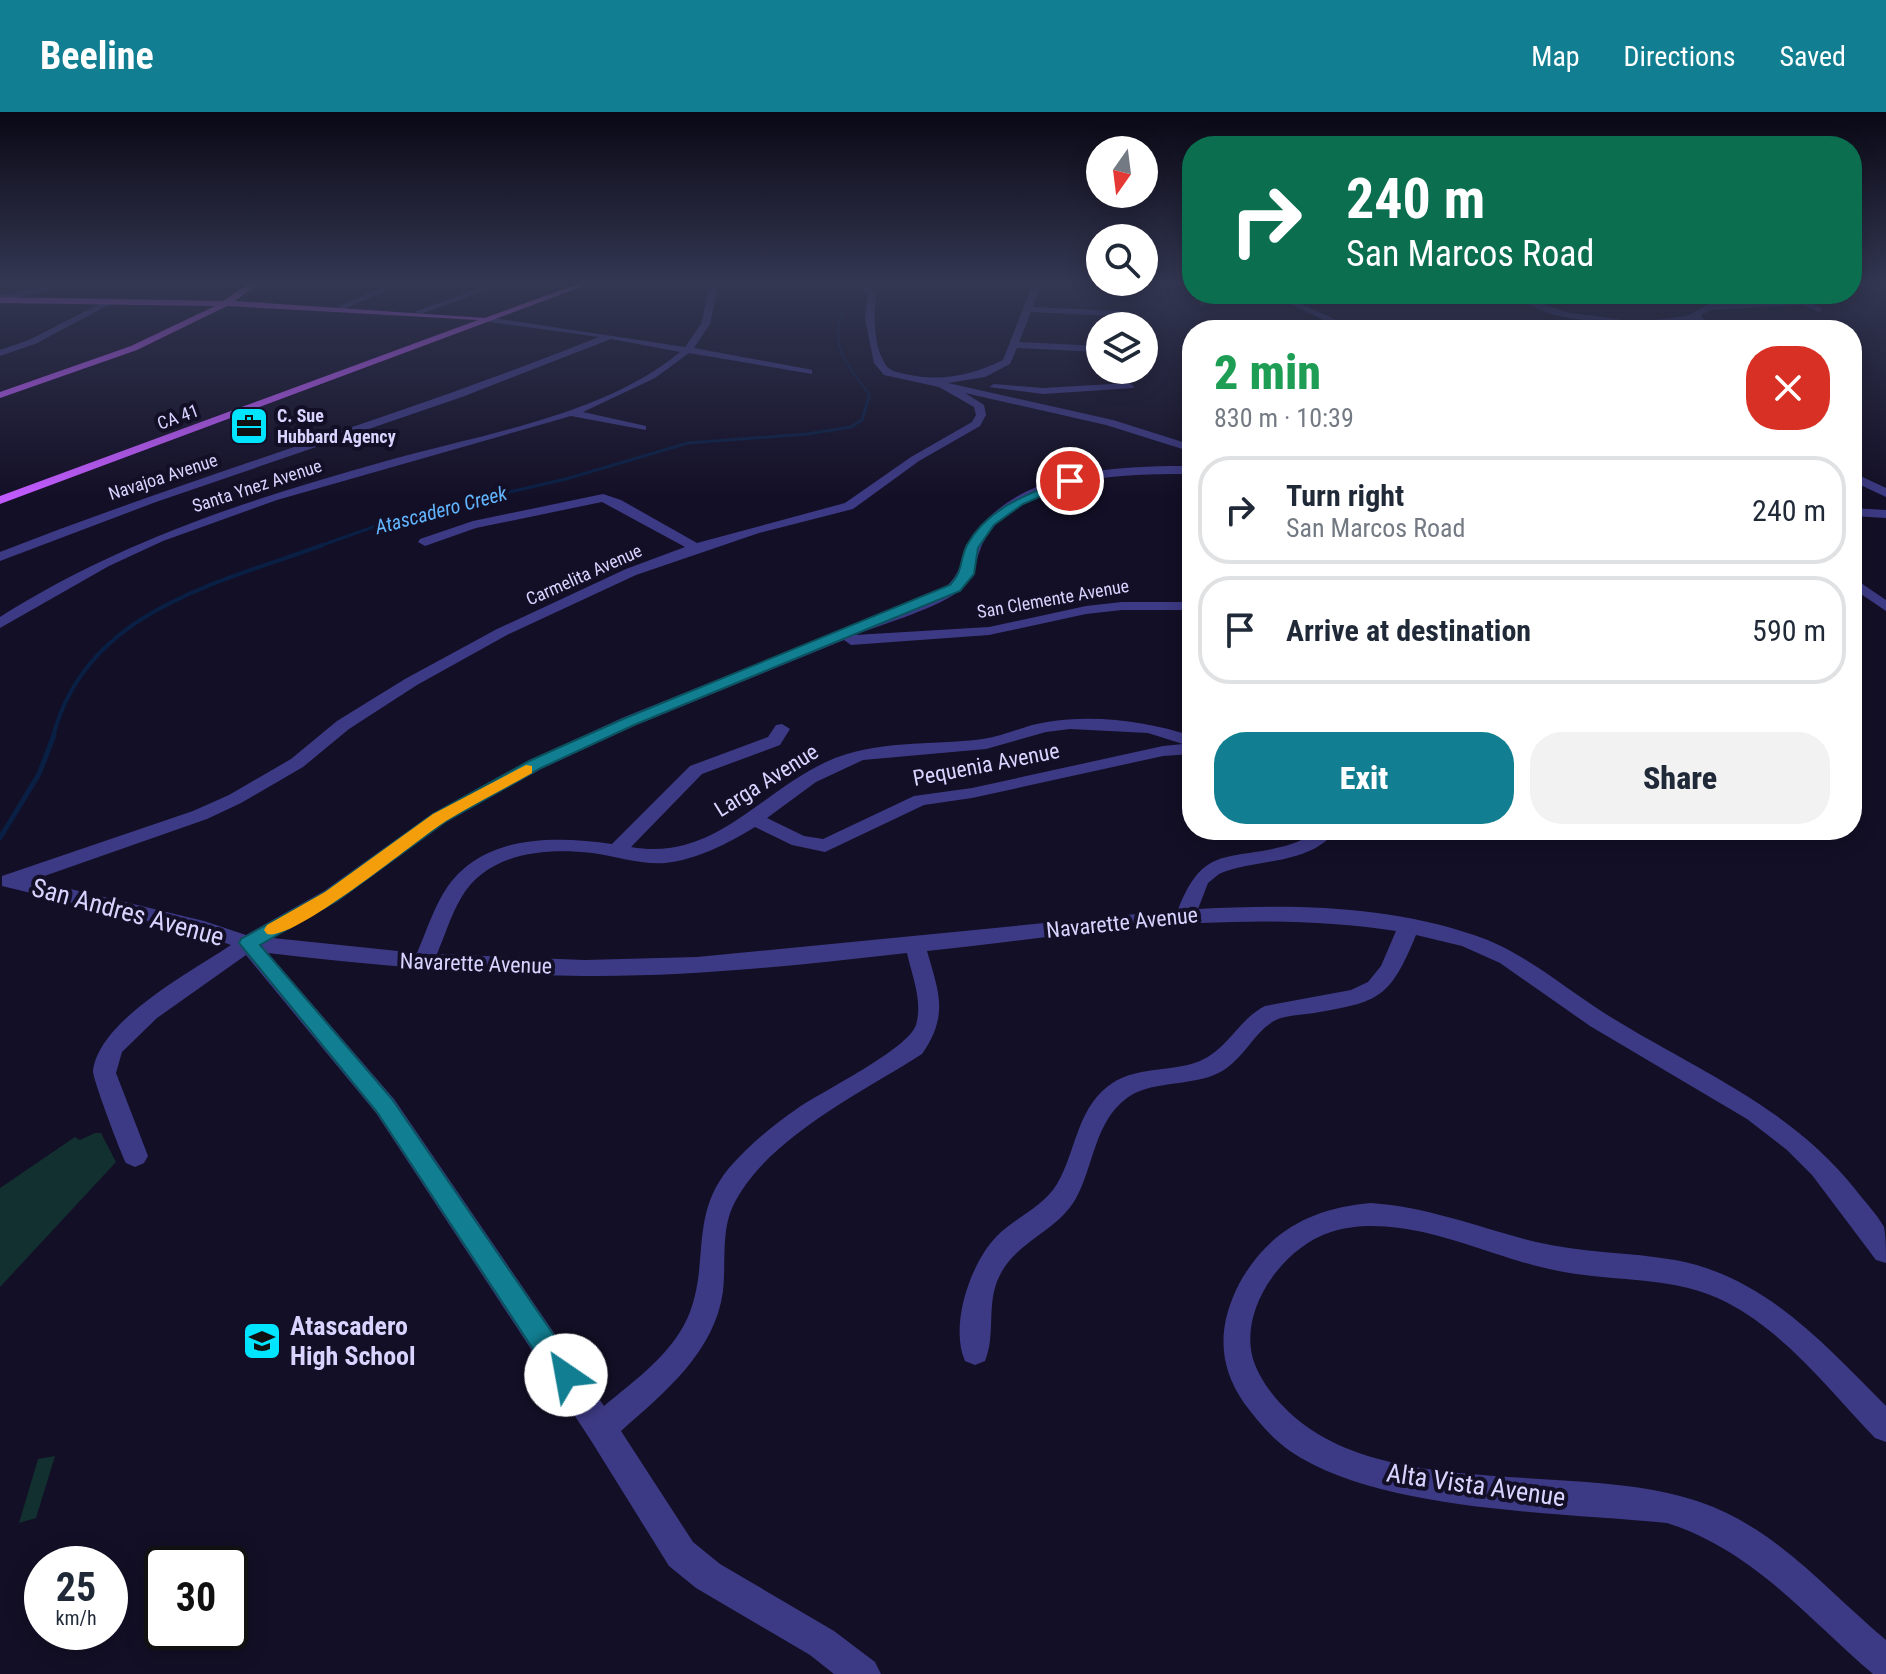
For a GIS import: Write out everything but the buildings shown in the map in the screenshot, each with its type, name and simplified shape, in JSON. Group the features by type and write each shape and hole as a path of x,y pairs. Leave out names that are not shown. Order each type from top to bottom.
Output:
{"main road":[{"path":"0,395 114,354"},
{"name":"CA 41","path":"0,500 395,354"}],"street":[{"name":"Navajoa Avenue","path":"0,557 143,501 406,414 563,354"},
{"name":"Santa Ynez Avenue","path":"0,624 94,567 189,527 295,491 570,412 643,381 682,354"},
{"path":"709,354 808,372"},
{"path":"877,354 879,363 888,373 937,382 1001,367 1009,354"},
{"path":"973,376 996,387 1043,391 1129,386"},
{"path":"937,382 982,396 1109,422 1182,446"},
{"name":"Carmelita Avenue","path":"5,880 235,799 287,770 343,725 411,682 502,632 631,572 743,533 849,506 915,459 976,424 981,415 979,405 937,382"},
{"path":"570,412 642,428"},
{"path":"135,1156 104,1073 112,1048 149,1012 248,943 331,896 439,818 535,765 628,722 955,588 967,574 972,547 983,531 998,515 1031,496 1090,477 1182,471"},
{"path":"1862,481 1886,493"},
{"path":"425,542 473,525 603,498 696,548"},
{"path":"1862,513 1886,514"},
{"path":"1862,589 1886,607"},
{"name":"San Clemente Avenue","path":"826,642 989,631 1113,606 1182,606"},
{"name":"Larga Avenue","path":"423,961 457,888 488,862 538,845 567,842 644,857 674,857 755,819 777,799 823,771 869,753 986,744 1045,727 1070,724 1126,724 1182,739"},
{"path":"616,851 696,770 774,741 782,729"},
{"name":"Pequenia Avenue","path":"755,819 799,841 825,846 920,800 972,793 1163,751 1182,750"},
{"path":"1186,914 1198,885 1209,872 1298,850 1319,840"},
{"name":"San Andres Avenue","path":"5,880 204,928 248,943 385,1106 601,1428 681,1554 708,1576 822,1643 863,1674"},
{"name":"Navarette Avenue","path":"248,943 423,961 559,966 690,966 915,945 1186,914 1309,914 1363,918 1469,941 1521,967 1605,1025 1767,1120 1798,1144 1817,1164 1886,1251"},
{"path":"975,1351 979,1287 1007,1243 1058,1204 1071,1182 1092,1125 1110,1097 1137,1081 1183,1077 1216,1064 1235,1050 1258,1021 1273,1012 1357,997 1373,991 1390,974 1408,928"},
{"path":"601,1428 665,1372 700,1324 708,1300 719,1205 736,1181 769,1141 914,1048 924,1036 930,1024 931,1010 915,945"},
{"name":"Alta Vista Avenue","path":"1886,1427 1816,1357 1763,1310 1713,1282 1683,1272 1657,1268 1563,1260 1424,1222 1345,1217 1306,1229 1284,1243 1265,1264 1238,1315 1234,1334 1242,1372 1266,1409 1283,1426 1326,1454 1415,1481 1667,1507 1693,1513 1759,1547 1886,1662"}],"green space":[{"path":"101,1133 116,1162 0,1287 0,1188 75,1137 80,1140"},
{"path":"55,1456 36,1518 19,1523 38,1459"}],"waterway":[{"name":"Atascadero Creek","path":"843,354 869,394 868,399"},
{"name":"Atascadero Creek","path":"317,547 401,517 566,479 688,443 807,434 851,427 862,420 869,397"},
{"name":"Atascadero Creek","path":"53,737 69,694 94,659 124,631 160,608 199,590 323,545"},
{"name":"Atascadero Creek","path":"0,838 39,774 54,735"}],"slow traffic":[{"path":"274,930 331,896 439,818 526,769"}],"place":[{"name":"C. Sue Hubbard Agency","path":"249,426"},
{"name":"Atascadero High School","path":"262,1341"}],"route":[{"path":"566,1375 385,1106 248,943 331,896 439,818 535,765 628,722 955,588 967,574 972,547 998,515 1031,496 1070,481"}]}
